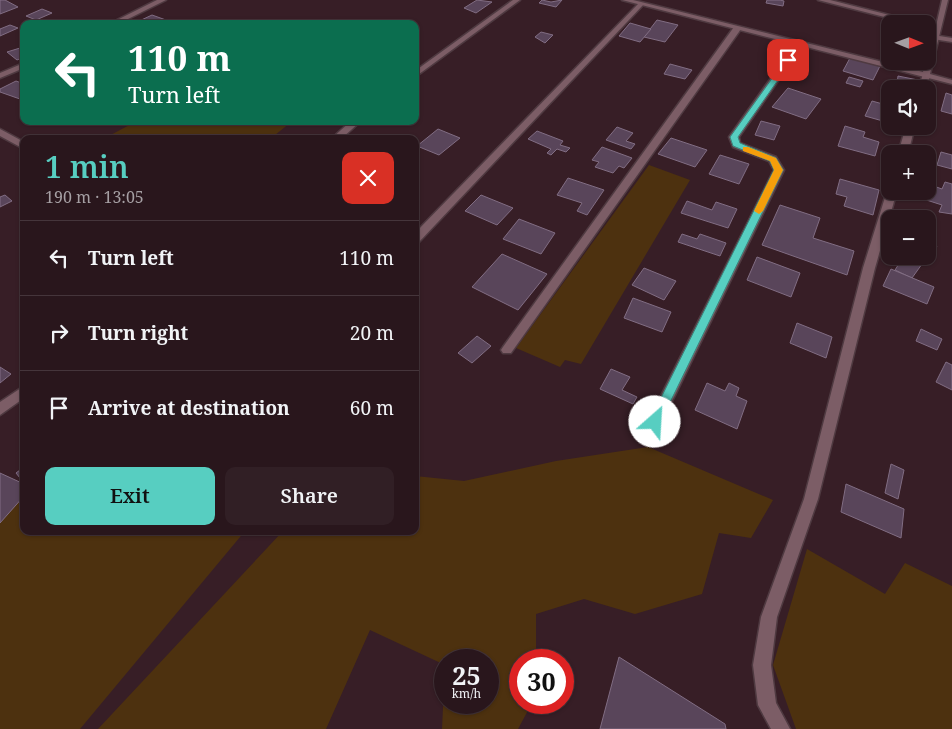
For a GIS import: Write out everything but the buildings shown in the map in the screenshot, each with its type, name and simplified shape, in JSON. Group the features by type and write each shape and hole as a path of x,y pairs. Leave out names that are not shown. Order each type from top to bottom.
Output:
{"street":[{"path":"120,20 163,0"},
{"path":"419,72 517,0"},
{"path":"625,0 952,82"},
{"path":"821,0 884,15"},
{"path":"945,0 936,37 952,40"},
{"path":"419,236 641,4"},
{"path":"507,350 737,29"},
{"path":"655,422 778,170 773,159 736,145 734,137 799,45"},
{"path":"0,76 20,67"},
{"path":"925,80 928,70"},
{"path":"340,135 351,125"},
{"path":"0,132 20,144"},
{"path":"781,729 767,705 762,665 769,617 812,499 869,268 889,200"},
{"path":"0,409 20,393"}],"shaded area":[{"path":"129,125 288,125 275,135 111,135"},
{"path":"649,165 690,180 581,364 565,360 560,367 516,348"},
{"path":"648,447 773,500 751,538 719,533 702,594 635,614 584,599 536,614 536,649 509,649 509,714 526,714 518,729 442,729 443,714 499,714 499,649 434,649 434,660 370,630 326,729 98,729 279,535 419,535 419,476 464,481 556,461"},
{"path":"20,499 20,535 242,535 80,729 0,729 0,516"},
{"path":"807,549 885,594 905,563 952,586 952,729 796,729 773,665"}],"slow traffic":[{"path":"745,149 773,159 778,170 759,211"}],"route":[{"path":"655,422 778,170 773,159 736,145 734,137 788,60"}]}
